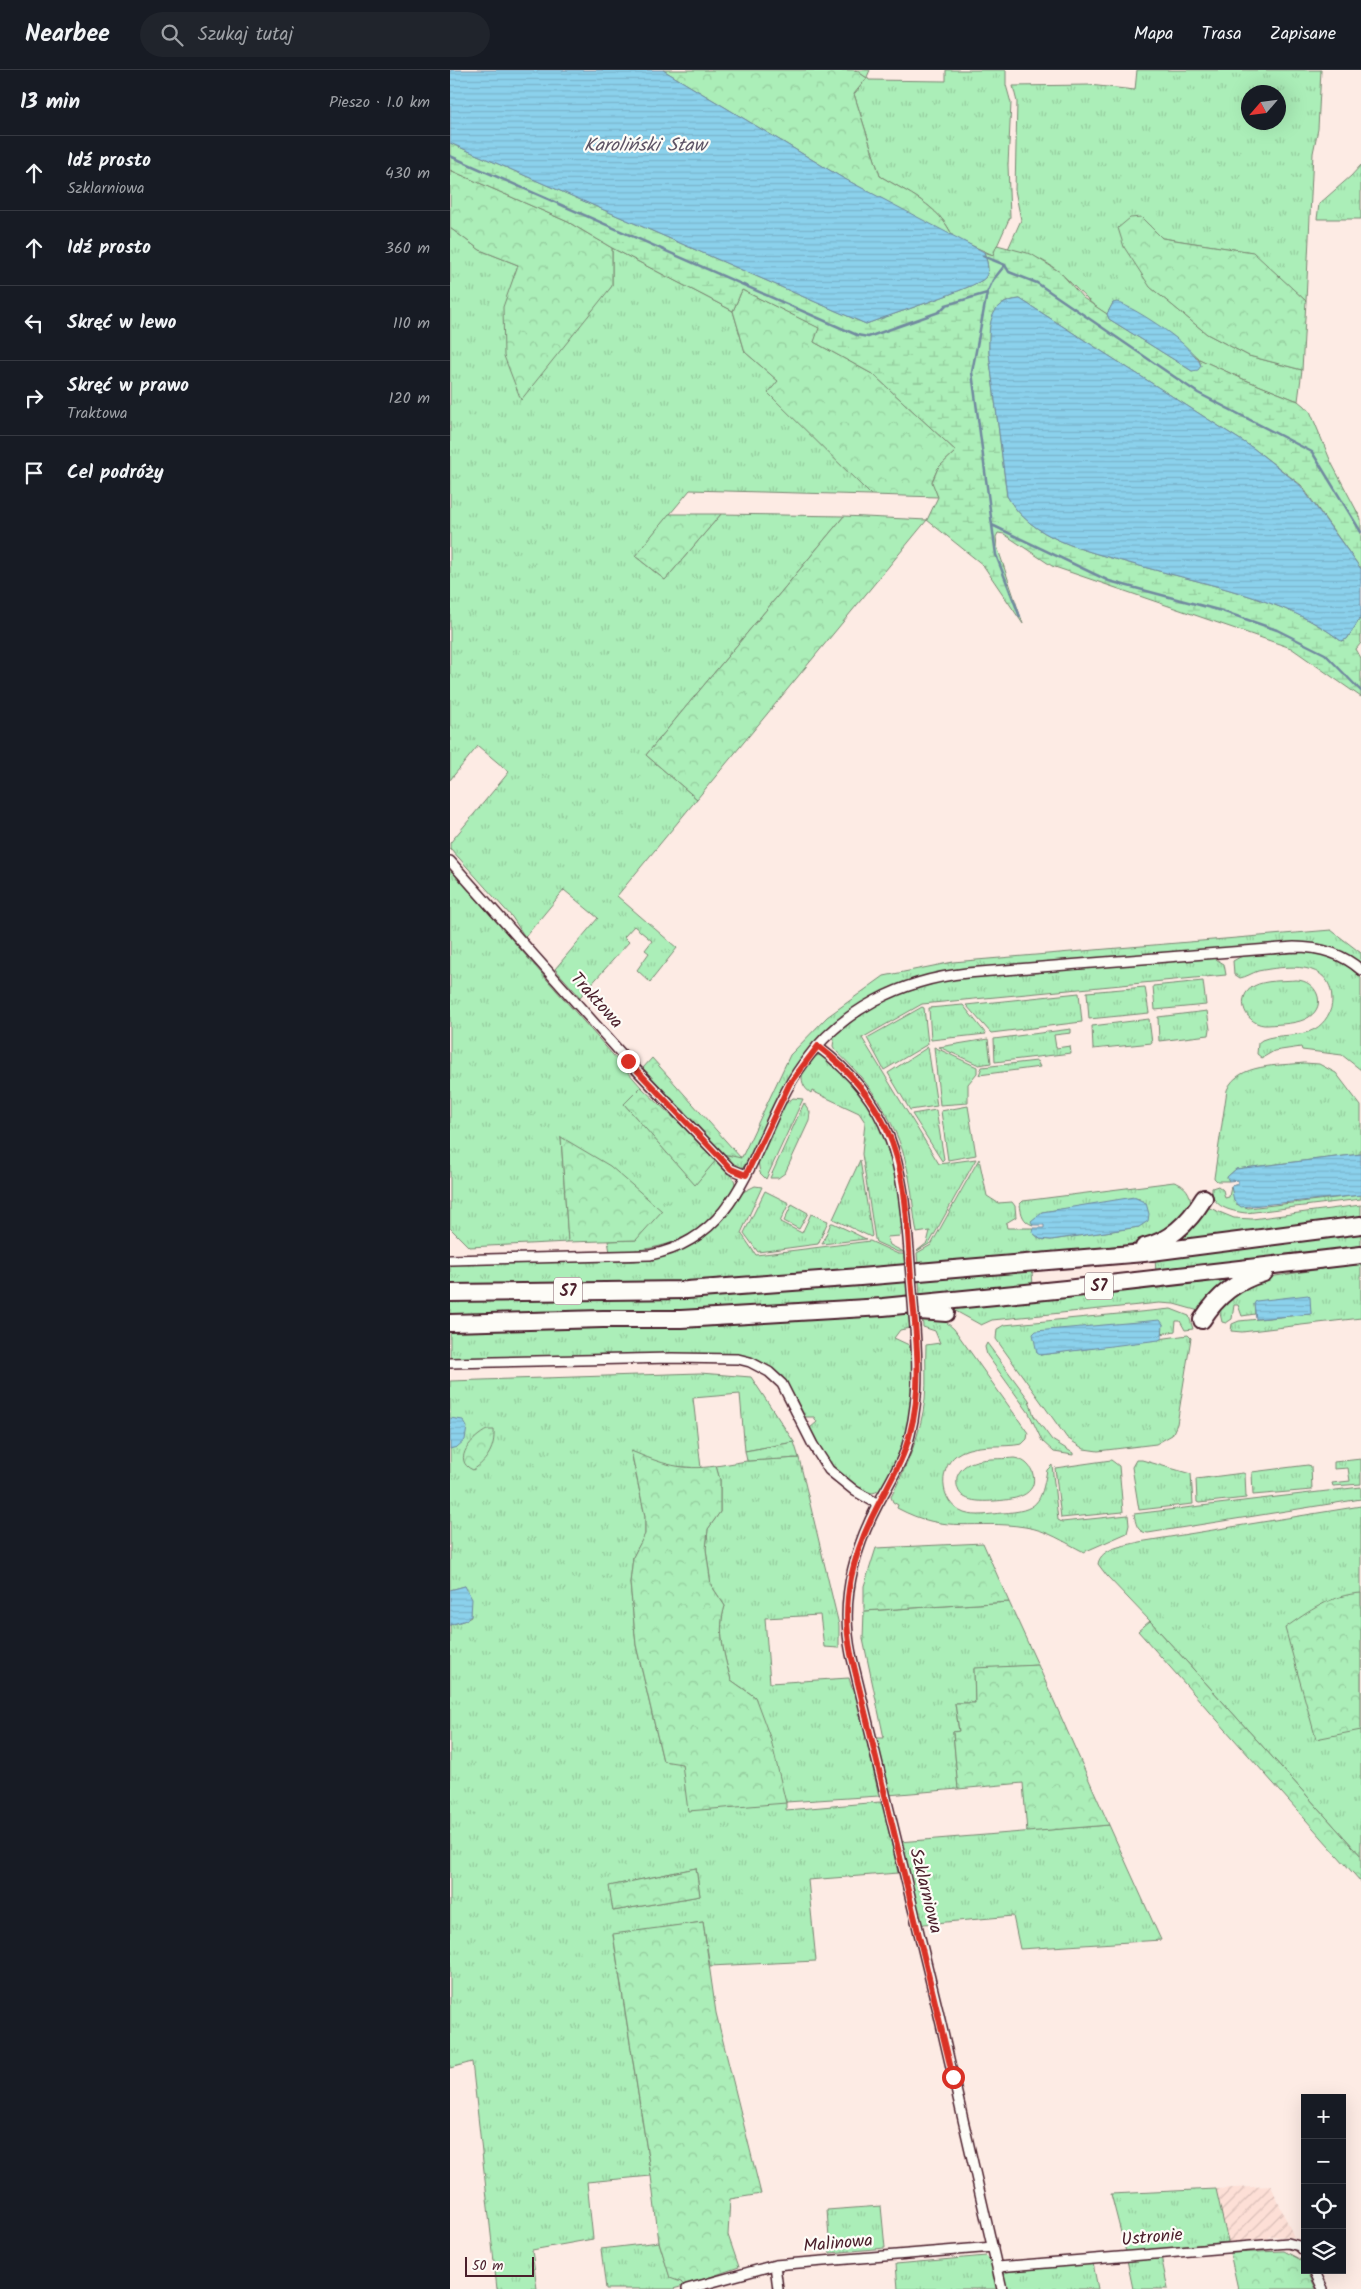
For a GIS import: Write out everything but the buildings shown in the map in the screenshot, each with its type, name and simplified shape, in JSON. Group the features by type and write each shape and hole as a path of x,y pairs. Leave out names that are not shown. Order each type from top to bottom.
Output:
{"highway":[{"path":"1094,1258 1150,1246 1163,1240 1187,1223 1204,1198"},
{"name":"S7","path":"450,1293 687,1290 1094,1258 1361,1225"},
{"name":"S7","path":"450,1323 681,1319 883,1307 1066,1289 1361,1254"},
{"path":"1202,1320 1225,1291 1241,1281 1314,1260"},
{"path":"883,1307 946,1313"}],"street":[{"name":"Traktowa","path":"450,861 628,1061 731,1169 746,1175"},
{"path":"450,1260 650,1254 668,1250 697,1236 714,1222 733,1200 790,1083 818,1046 844,1021 873,1001 922,981 951,975 1294,947 1327,950 1348,960 1361,970"},
{"name":"Szklarniowa","path":"818,1046 850,1075 871,1102 887,1130 902,1180 915,1328 918,1378 916,1410 905,1450 857,1552 849,1582 846,1621 847,1637 1002,2289"},
{"path":"450,1363 672,1358 738,1359 750,1362 769,1372 782,1384 820,1458 829,1470 855,1491 878,1504"},
{"name":"Ustronie","path":"998,2268 1288,2243 1301,2248"},
{"name":"Malinowa","path":"687,2289 775,2265 993,2247"},
{"path":"775,2265 778,2289"},
{"path":"1316,2274 1322,2289"}],"shaded area":[{"path":"1271,2186 1294,2237 1269,2236 1266,2239 1228,2242 1216,2189"}],"green space":[{"path":"663,70 855,70 867,78 854,94 880,176 912,194 931,208 940,216 953,237 841,177"},
{"path":"855,70 870,70 867,77 869,80 946,81 946,70 1006,70 1006,85 1011,103 1008,165 1010,217 993,255 953,237 940,216 931,208 912,194 880,176 854,94 867,78"},
{"path":"1137,70 1321,70 1318,129 1313,153 1306,301 1252,252 1162,238 1141,217 1150,287 1207,334 1249,356 1302,370 1298,401 1199,359 1172,335 1113,303 1107,314 1082,295 1054,268 1042,260 1008,249 1021,220 1015,190 1017,102 1013,86 1089,85 1135,90"},
{"path":"450,143 866,324 949,295 985,278 988,272 988,265 984,252 993,255 997,245 1031,254 1060,272 1083,298 1107,314 1109,319 1192,371 1201,366 1199,359 1298,401 1310,411 1331,462 1361,519 1361,569 1301,485 1253,448 1020,299 1009,301 1002,305 992,317 989,334 989,353 1007,496 1017,511 1044,533 1060,541 1094,553 1240,593 1269,603 1320,626 1341,641 1347,639 1361,617 1361,643 1356,649 1361,658 1361,697 1291,648 1052,566 1004,534 998,533 996,537 997,546 1023,624 983,565 927,520 938,497 932,482 938,468 956,451 874,375 814,342 819,328 742,290 733,311 612,248 568,222 450,170"},
{"path":"1361,165 1361,219 1317,219 1319,204"},
{"path":"450,170 568,222 612,248 612,286 521,400 504,356 503,307 518,265 480,250 450,228"},
{"path":"1141,217 1162,238 1253,252 1306,301 1302,370 1249,356 1207,334 1150,287 1124,247 1118,228 1130,218"},
{"path":"450,228 480,250 518,265 504,307 594,306 612,286 612,248 733,311 745,352 778,381 769,393 871,495 690,490 635,556 665,580 721,514 844,516 646,755 697,799 617,896 677,948 650,982 637,970 649,953 645,950 652,941 634,926 624,937 629,942 580,997 555,969 598,918 564,890 525,937 512,917 450,848 450,843 509,772 478,746 450,780"},
{"path":"742,290 820,328 814,342 874,375 956,451 938,468 932,481 938,497 871,495 768,393 778,381 745,352 733,311"},
{"path":"669,514 721,514 665,580 635,556"},
{"path":"844,516 927,520 697,799 646,755"},
{"path":"450,869 641,1087 624,1104 695,1184 717,1159 731,1174 735,1184 733,1192 712,1217 699,1228 687,1236 659,1246 610,1252 608,1241 636,1240 561,1137 568,1242 469,1247 450,1228"},
{"path":"1331,930 1361,953 1361,964 1336,948 1300,942 963,970 911,981 887,990 864,1002 842,1017 822,1034 804,1054 783,1087 745,1166 740,1168 734,1166 723,1154 742,1157 790,1055 827,1017 884,976 953,962"},
{"path":"1308,952 1337,960 1361,978 1361,1070 1342,1055 1302,1050 1301,1047 1274,1051 1262,1058 1257,1054 1258,1043 1262,1040 1309,1032 1322,1024 1331,1009 1330,987 1324,977 1316,971 1305,968 1269,969 1240,978 1234,974 1233,961 1242,956"},
{"path":"1214,958 1224,964 1226,975 922,1004 862,1038 939,1164 976,1159 929,1244 917,1251 927,1243 930,1231 917,1233 909,1177 899,1140 872,1092 861,1077 835,1050 833,1046 834,1040 831,1038 844,1026 873,1007 903,993 953,979"},
{"path":"1296,980 1309,984 1317,994 1318,1006 1309,1017 1295,1022 1268,1025 1260,1024 1248,1016 1243,1004 1244,997 1254,986 1269,982"},
{"path":"1203,981 1206,1005 1155,1010 1153,986"},
{"path":"1145,987 1149,1013 1089,1019 1087,992"},
{"path":"1079,993 1082,1022 991,1033 966,1005"},
{"path":"963,1005 986,1034 931,1040 929,1008"},
{"path":"922,1007 924,1008 928,1044 884,1070 867,1038"},
{"path":"1207,1011 1209,1035 1159,1041 1158,1017"},
{"path":"1149,1019 1152,1043 1093,1049 1092,1026"},
{"path":"1071,1029 1071,1033 1054,1035 1056,1048 1070,1046 1071,1053 995,1062 994,1039"},
{"path":"988,1039 991,1063 979,1065 939,1047"},
{"path":"928,1047 937,1106 910,1110 888,1073"},
{"path":"934,1047 977,1067 977,1073 968,1084 968,1103 940,1105"},
{"path":"819,1055 830,1060 860,1093 888,1146 897,1184 903,1227 900,1228 900,1236 887,1237 890,1245 904,1252 898,1252 876,1242 875,1239 862,1154 865,1122 859,1113 812,1091 811,1093 803,1084 802,1078 805,1067 808,1062"},
{"path":"652,1058 741,1158 723,1154 643,1068"},
{"path":"1037,1061 1040,1067 979,1075 982,1067"},
{"path":"1304,1063 1319,1064 1336,1073 1361,1106 1361,1154 1236,1169 1227,1177 1229,1181 1217,1181 1214,1178 1227,1090 1232,1081 1250,1070 1260,1067"},
{"path":"641,1087 717,1159 695,1185 624,1104"},
{"path":"793,1098 803,1099 766,1179 760,1173 758,1161 784,1105"},
{"path":"804,1103 810,1112 809,1121 785,1173 778,1178 770,1178"},
{"path":"968,1106 976,1155 948,1160 941,1111"},
{"path":"936,1110 944,1159 942,1161 912,1114"},
{"path":"561,1137 610,1166 662,1211 636,1240 568,1242"},
{"path":"979,1159 987,1196 998,1203 1012,1202 1015,1206 1016,1217 1006,1223 1007,1228 1033,1228 1033,1233 1040,1239 1051,1240 1139,1227 1139,1198 1042,1212 1032,1221 1033,1225 1025,1220 1022,1214 1020,1204 1023,1201 1174,1182 1187,1190 1191,1205 1184,1219 1145,1241 1125,1245 918,1265 917,1253 931,1245"},
{"path":"860,1160 872,1236 871,1237 833,1219"},
{"path":"755,1186 762,1187 741,1233 756,1255 870,1241 898,1254 904,1254 905,1267 658,1283 450,1288 450,1264 635,1261 659,1257 684,1248 709,1233 729,1213 743,1192"},
{"path":"1218,1186 1223,1190 1225,1198 1229,1197 1231,1186 1236,1204 1248,1208 1361,1195 1361,1199 1246,1213 1234,1211 1218,1204 1212,1188"},
{"path":"765,1191 789,1203 780,1222 802,1233 811,1214 828,1221 818,1244 758,1252 744,1233"},
{"path":"792,1204 808,1213 799,1229 784,1221"},
{"path":"1361,1205 1361,1218 1172,1243 1207,1207 1234,1218 1252,1219"},
{"path":"831,1223 833,1223 866,1239 822,1244"},
{"path":"1361,1232 1361,1247 1156,1273 1155,1258"},
{"path":"1361,1263 1361,1318 1242,1332 1231,1331 1232,1324 1239,1321 1310,1314 1254,1304 1255,1314 1242,1316 1238,1305 1234,1305 1232,1319 1226,1323 1222,1322 1219,1309 1223,1300 1269,1277"},
{"path":"1032,1271 1033,1287 920,1296 919,1281"},
{"path":"1235,1278 1199,1311 1174,1304 1159,1303 992,1320 981,1325 952,1309 952,1308"},
{"path":"907,1282 908,1297 746,1308 450,1317 450,1302 628,1298"},
{"path":"1171,1309 1189,1316 1193,1329 1185,1330 1180,1321 1176,1321 1175,1331 1161,1334 1163,1324 1040,1355 1188,1335 1191,1338 1177,1424 1172,1435 1156,1444 1098,1451 1084,1449 1067,1438 996,1339 997,1329 1004,1325"},
{"path":"909,1314 910,1328 900,1330 894,1338 909,1345 911,1353 913,1353 911,1400 906,1430 902,1445 881,1489 872,1493 851,1483 834,1468 810,1428 817,1422 814,1417 805,1417 784,1381 766,1364 754,1359 741,1355 725,1354 450,1358 450,1330 653,1328"},
{"path":"922,1314 945,1321 954,1329 1028,1433 1027,1439 1022,1444 968,1449 953,1458 948,1465 944,1483 945,1492 955,1508 964,1513 978,1515 1014,1512 1030,1507 1040,1498 1047,1470 1052,1465 1058,1520 1062,1522 1128,1515 1129,1525 1127,1533 1084,1552 1041,1531 1025,1527 991,1524 946,1524 915,1516 897,1508 898,1505 893,1502 891,1497 903,1473 923,1412 926,1392 926,1345 940,1343 935,1331 923,1327"},
{"path":"987,1343 1029,1400 1034,1416 1052,1440 1073,1453 1073,1455 1054,1452 1042,1441 1029,1413 987,1355 985,1347"},
{"path":"700,1373 751,1377 794,1442 745,1451 740,1394 693,1398 701,1468 669,1466 631,1452 645,1516 645,1535 633,1557 630,1583 636,1645 663,1761 755,1697 731,1680 722,1634 725,1606 711,1585 706,1549 708,1529 720,1512 720,1480 716,1466 747,1461 799,1458 839,1625 839,1648 824,1647 820,1615 765,1618 770,1683 849,1678 852,1688 855,1687 879,1796 786,1802 786,1810 880,1802 884,1808 898,1873 808,1880 816,1961 710,1966 703,1922 613,1935 651,2176 587,2182 593,2239 532,2250 537,2289 497,2289 472,2062 450,2068 450,1625 471,1617 465,1586 450,1590 450,1381","holes":["696,1868 700,1896 613,1911 610,1886"]},
{"path":"487,1430 494,1430 490,1453 473,1470 466,1466 464,1460 466,1448 476,1437"},
{"path":"794,1442 799,1458 747,1461 745,1451"},
{"path":"631,1451 653,1460 682,1467 716,1466 720,1480 720,1512 708,1529 706,1549 711,1585 725,1606 722,1624 724,1652 731,1680 755,1697 771,1740 786,1803 688,1811 682,1764 663,1761 636,1645 630,1583 633,1557 645,1534 645,1516"},
{"path":"1014,1458 1025,1462 1032,1471 1034,1480 1032,1487 1023,1495 1008,1500 980,1501 968,1499 959,1491 957,1477 967,1465 981,1460"},
{"path":"1361,1459 1361,1484 1333,1486 1332,1483 1350,1481 1348,1468 1334,1469 1334,1462"},
{"path":"1111,1460 1119,1466 1123,1512 1061,1518 1055,1468"},
{"path":"1136,1460 1191,1474 1193,1504 1139,1510 1132,1467"},
{"path":"1311,1466 1312,1490 1253,1495 1252,1472"},
{"path":"1245,1474 1246,1498 1197,1502 1196,1479"},
{"path":"1361,1487 1361,1499 1148,1533 1139,1529 1134,1514"},
{"path":"1361,1506 1361,1856 1098,1564 1100,1558 1109,1551 1139,1542"},
{"path":"983,1543 1009,1602 864,1611 864,1586 876,1548"},
{"path":"1361,1593 1361,1730 1316,1739 1285,1628 1330,1600"},
{"path":"1009,1602 1038,1665 974,1669 975,1703 955,1703 959,1732 953,1732 958,1789 888,1795 875,1738 884,1738 863,1639 864,1611"},
{"path":"1150,1621 1361,1856 1361,1882 1138,1631"},
{"path":"1038,1665 1109,1825 1027,1832 1023,1783 958,1789 953,1732 959,1731 955,1703 975,1703 974,1668"},
{"path":"1109,1825 1161,1940 1020,1949 1013,1916 924,1924 920,1927 899,1842"},
{"path":"696,1868 700,1896 613,1911 609,1886"},
{"path":"703,1922 716,2013 761,2194 730,2199 728,2235 739,2267 684,2286 681,2282 670,2278 659,2242 651,2176 613,1934"},
{"path":"1216,2189 1228,2242 1126,2252 1111,2194"},
{"path":"881,2206 885,2248 830,2253 827,2210"},
{"path":"659,2242 670,2277 682,2282 684,2286 673,2289 606,2289 601,2249"},
{"path":"1284,2251 1301,2260 1301,2274 1309,2274 1316,2289 1238,2289 1230,2253"},
{"path":"986,2256 991,2261 997,2289 898,2289 896,2264"},
{"path":"1161,2256 1168,2289 1133,2289 1127,2260"},
{"path":"1093,2263 1098,2289 1004,2289 1003,2280 1005,2272"}],"water":[{"name":"Karoliński Staw","path":"450,70 663,70 841,177 984,252 988,265 987,275 966,288 866,324 450,143"},
{"path":"1020,299 1253,448 1300,485 1361,569 1361,617 1347,639 1341,641 1320,626 1296,614 1240,593 1094,553 1060,541 1044,533 1017,511 1007,496 989,343 990,325 996,311 1001,305 1009,301"},
{"path":"1117,302 1151,320 1189,349 1201,366 1198,370 1192,371 1109,319 1107,314 1113,303"},
{"path":"1361,1154 1361,1195 1241,1207 1234,1201 1231,1186 1238,1184 1238,1180 1229,1181 1227,1177 1236,1169"},
{"path":"1134,1197 1146,1203 1149,1214 1148,1221 1139,1227 1051,1240 1040,1239 1032,1232 1033,1228 1044,1228 1044,1225 1033,1225 1031,1221 1042,1212"},
{"path":"1308,1295 1310,1297 1311,1314 1256,1319 1254,1304 1256,1301"},
{"path":"1160,1320 1163,1324 1162,1338 1159,1340 1040,1355 1037,1353 1033,1334 1036,1331"},
{"path":"450,1418 463,1420 467,1427 465,1440 457,1447 450,1449"},
{"path":"465,1586 472,1599 471,1616 466,1620 450,1625 450,1590"}],"waterway":[{"path":"450,156 857,335 868,337 939,312 946,305 987,293"},
{"path":"983,256 1005,265 1009,272 1037,283 1198,393 1312,452 1361,532"},
{"path":"1005,265 993,280 987,293 972,372 992,525 1109,581 1222,611 1277,630 1325,654 1361,691"},
{"path":"992,525 996,555 1020,617"}],"route":[{"path":"628,1061 731,1169 746,1175 790,1083 802,1064 818,1046 834,1059 861,1087 887,1130 898,1163 905,1200 917,1356 918,1394 910,1433 899,1466 878,1504 857,1552 849,1582 846,1601 846,1621 847,1637 953,2077"}]}
